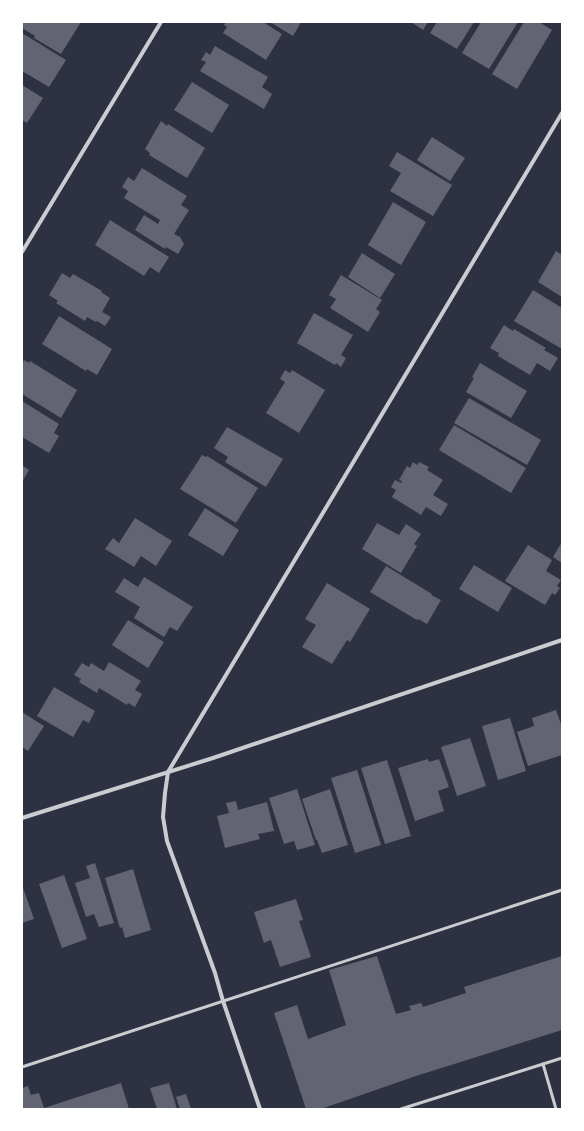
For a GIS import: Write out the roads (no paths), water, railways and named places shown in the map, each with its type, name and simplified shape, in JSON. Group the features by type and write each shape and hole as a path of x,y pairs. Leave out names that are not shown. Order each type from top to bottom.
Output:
{"street":[{"path":"22,252 161,22"},
{"path":"260,1109 223,1001 215,973 167,841 163,817 168,772 562,113"},
{"path":"22,818 168,772 562,640"}],"lane":[{"path":"22,1067 562,890"},
{"path":"401,1109 562,1058"},
{"path":"544,1064 556,1109"},
{"path":"417,1104 418,1109"}]}
